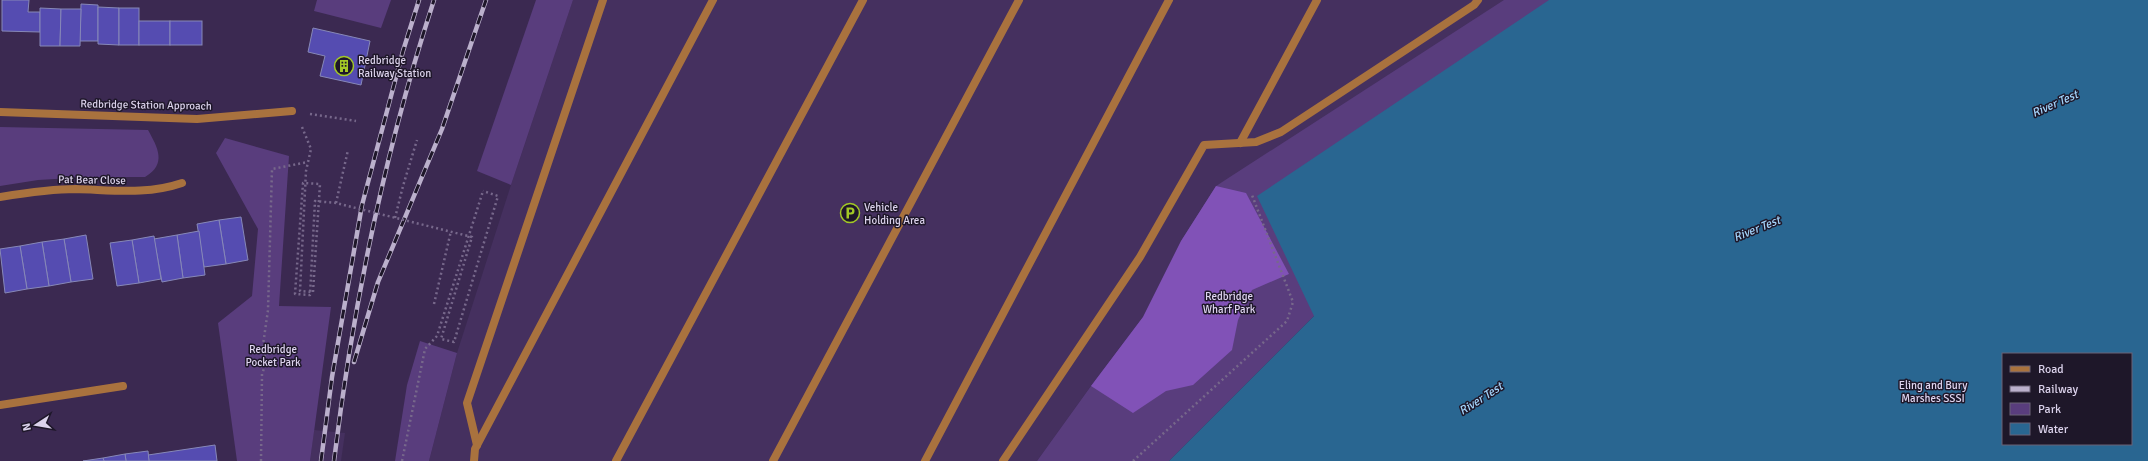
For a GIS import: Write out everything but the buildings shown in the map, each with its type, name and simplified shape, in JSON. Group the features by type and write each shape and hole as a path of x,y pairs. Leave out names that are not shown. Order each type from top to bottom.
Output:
{"street":[{"path":"477,445 467,403 603,0"},
{"path":"474,461 477,445 713,0"},
{"path":"616,461 863,0"},
{"path":"773,461 1019,0"},
{"path":"925,461 1169,0"},
{"path":"1240,143 1317,0"},
{"path":"1003,461 1140,257 1204,145 1256,142 1281,132 1474,5 1478,0"},
{"name":"Redbridge Station Approach","path":"0,112 197,119 292,111"},
{"name":"Pat Bear Close","path":"0,198 42,190 75,189 144,192 166,189 182,183"},
{"path":"0,406 124,386"}],"path":[{"path":"292,111 356,121"},
{"path":"292,111 306,132 311,149 306,171 300,291 313,292 317,222 318,215 318,207 319,199 320,184 303,183 295,294 310,295 315,201 322,201 336,203 451,231 458,233 465,235 472,237 441,339 454,342 498,196 483,191 470,235 467,242 437,336 425,349 402,461"},
{"path":"395,218 417,140"},
{"path":"336,203 348,150"},
{"path":"261,461 262,374 266,362 263,345 268,310 272,169 308,162"},
{"path":"1133,461 1287,321 1293,302 1252,195"},
{"path":"434,304 451,231"}],"shaded area":[{"name":"Vehicle Holding Area","path":"573,0 1549,0 1216,186 1181,241 1143,317 1037,461 429,461 457,353"},
{"path":"314,430 345,433 341,461 310,461"}],"green space":[{"path":"317,0 391,0 381,28 314,11"},
{"path":"536,0 573,0 511,185 477,171"},
{"name":"Redbridge Wharf Park","path":"1504,0 1964,0 1314,316 1169,461 1037,461 1143,317 1181,241 1216,186"},
{"path":"0,127 148,130 157,149 158,161 152,172 145,177 89,177 38,180 0,186"},
{"name":"Redbridge Pocket Park","path":"225,138 289,156 279,306 331,307 310,461 237,461 218,323 252,296 258,229 216,153"},
{"name":"Redbridge Wharf Park","path":"1216,186 1246,193 1289,274 1252,290 1238,320 1232,350 1193,385 1166,391 1133,413 1091,386 1143,317 1181,241"},
{"path":"420,341 457,353 429,461 395,461 407,385"}],"water":[{"name":"River Test","path":"1549,0 2148,0 2148,461 1169,461 1314,316 1257,196"}],"railway":[{"path":"321,461 332,377 362,205 403,51 419,0"},
{"path":"334,461 351,344 373,228 400,113 434,0"},
{"path":"354,362 378,282 442,129 486,0"}],"place":[{"name":"Redbridge Railway Station","path":"344,66"},
{"name":"Vehicle Holding Area","path":"850,213"}],"park label":[{"name":"Eling and Bury Marshes SSSI","path":"1933,391"}]}
